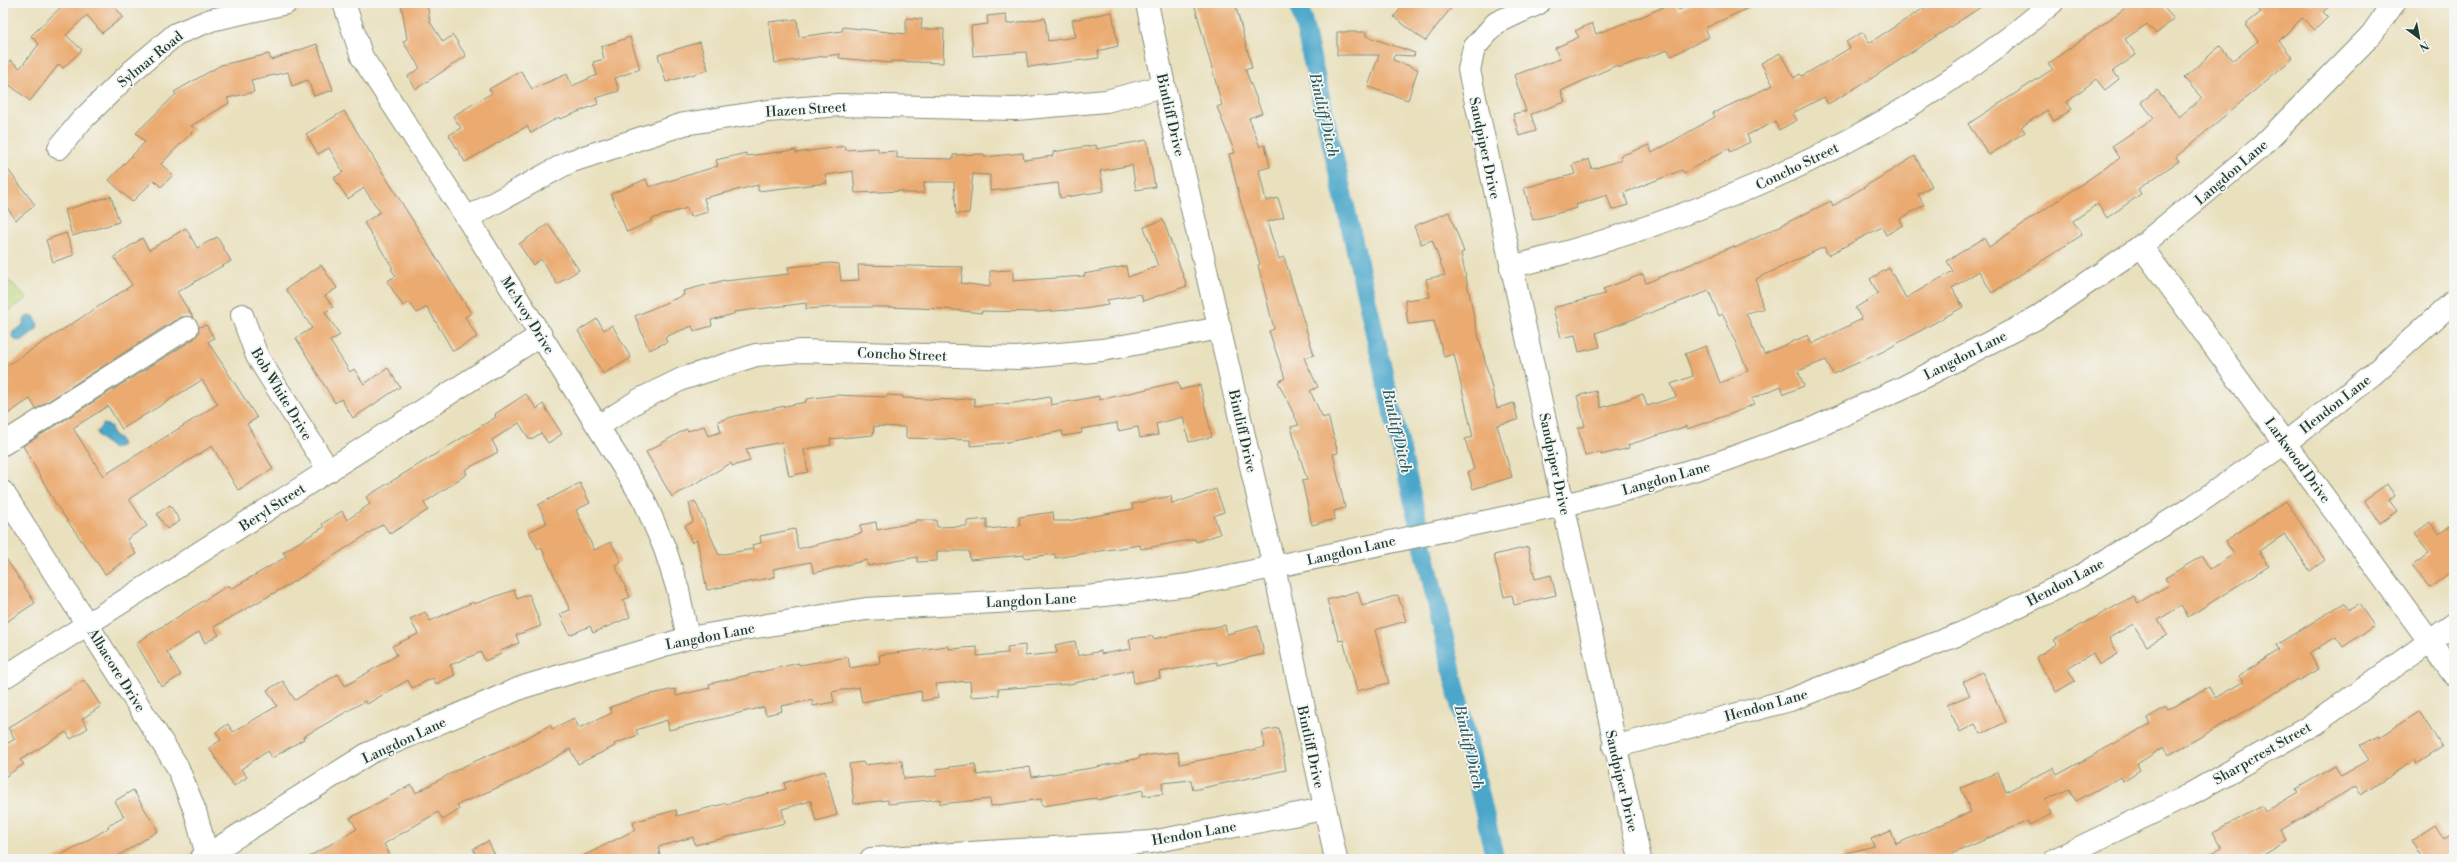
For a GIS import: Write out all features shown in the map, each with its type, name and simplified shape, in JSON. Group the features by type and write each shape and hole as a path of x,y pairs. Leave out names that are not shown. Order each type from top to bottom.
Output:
{"street":[{"name":"Sylmar Road","path":"59,148 82,121 131,72 176,34 211,20 286,3"},
{"name":"McAvoy Drive","path":"344,3 362,57 467,218 599,426 644,500 665,549 678,590 688,638"},
{"name":"Bintliff Drive","path":"1148,3 1164,86 1274,567 1324,809 1336,859"},
{"name":"Sandpiper Drive","path":"1539,3 1496,23 1474,48 1469,70 1564,505 1614,747 1640,859"},
{"name":"Concho Street","path":"1511,267 1587,248 1664,222 1752,188 1823,155 1961,71 2028,24 2052,3"},
{"name":"Langdon Lane","path":"206,858 370,753 523,687 688,638 866,609 1087,597 1188,585 1403,538 1564,505 1632,488 1722,461 1821,424 1904,387 2035,319 2141,246 2262,146 2371,35 2394,3"},
{"name":"Hazen Street","path":"467,218 569,162 684,124 768,110 838,106 1016,109 1106,100 1164,86"},
{"name":"Larkwood Drive","path":"2141,246 2454,675"},
{"name":"Hendon Lane","path":"1614,747 1790,700 1962,633 2079,577 2191,508 2285,443 2372,375 2454,300"},
{"name":"Bob White Drive","path":"242,315 257,356 328,471"},
{"path":"3,444 187,328"},
{"name":"Concho Street","path":"599,426 639,400 682,379 756,355 802,351 1018,358 1102,350 1220,328"},
{"name":"Beryl Street","path":"3,678 541,335"},
{"name":"Albacore Drive","path":"3,492 177,766 195,811 206,858"},
{"name":"Sharpcrest Street","path":"2056,859 2186,796 2314,724 2431,643 2454,624"},
{"name":"Hendon Lane","path":"871,859 1151,842 1324,809"}],"green space":[{"path":"3,275 27,298 3,315"}],"water":[{"path":"34,316 38,325 37,329 21,341 15,340 12,336 13,332 22,326 25,318"},
{"path":"103,424 111,426 112,434 119,438 122,445 113,449 98,436 97,432"}],"building":[{"path":"65,3 112,3 123,17 102,33 87,15 66,35 82,50 63,68 59,64 30,101 3,80 3,69 10,60 20,68 39,44 31,36"},
{"path":"401,3 427,3 430,22 443,42 453,35 466,56 416,89 408,76 420,68 403,42 407,39"},
{"path":"1194,3 1235,3 1252,68 1245,69 1262,113 1249,118 1260,147 1265,145 1270,167 1259,170 1266,201 1278,198 1284,217 1267,222 1279,259 1284,257 1314,355 1304,358 1318,387 1310,391 1323,418 1328,416 1338,453 1333,454 1345,508 1334,511 1335,519 1312,525 1302,481 1307,480 1291,427 1299,425 1278,382 1285,378 1269,331 1274,329 1258,265 1260,264 1240,199 1229,154 1235,153 1217,107 1222,105"},
{"path":"1405,3 1455,3 1425,41 1394,17"},
{"path":"1671,3 1675,3 1679,10 1693,3 1759,3 1705,28 1709,37 1671,56 1668,50 1618,68 1617,65 1561,91 1565,102 1531,114 1536,131 1519,136 1513,114 1526,111 1514,75 1560,59 1555,48 1579,37 1575,31 1592,23 1596,34 1646,15"},
{"path":"1932,3 1987,3 1869,80 1828,104 1824,97 1793,113 1797,120 1779,130 1775,122 1747,135 1750,142 1730,152 1729,148 1684,173 1682,170 1624,193 1628,205 1612,210 1607,195 1576,205 1577,208 1533,220 1524,188 1575,174 1572,165 1589,159 1592,169 1622,160 1620,156 1649,145 1652,153 1715,117 1713,113 1773,85 1761,63 1780,53 1794,78 1800,74 1802,76 1850,48 1846,42 1863,32 1869,43"},
{"path":"2132,3 2160,3 2174,19 2156,34 2147,24 2125,39 2136,55 2113,71 2119,79 2105,90 2096,79 2067,102 2072,109 2054,121 2047,110 2021,127 2025,132 1989,155 1968,124 2053,69 2048,64"},
{"path":"2252,3 2333,3 2323,12 2328,17 2315,30 2302,18 2279,41 2293,58 2176,157 2179,161 2138,189 2141,194 2107,218 2098,204 2073,221 2082,235 1992,293 1979,271 1952,288 1963,307 1882,352 1833,374 1826,360 1798,371 1804,386 1784,394 1781,386 1751,399 1754,404 1736,412 1687,429 1687,426 1628,445 1629,448 1601,455 1601,452 1585,456 1578,428 1585,426 1577,396 1596,391 1601,408 1643,394 1647,406 1676,397 1671,384 1693,376 1685,354 1706,346 1720,383 1748,371 1723,314 1719,316 1709,291 1596,333 1600,347 1579,352 1575,335 1561,338 1553,308 1605,294 1603,289 1643,274 1646,283 1734,246 1735,248 1831,201 1833,206 1915,156 1932,186 1918,194 1924,205 1900,219 1903,225 1886,235 1882,227 1828,255 1824,247 1756,279 1763,309 1746,313 1764,354 1808,335 1812,344 1862,319 1855,308 1878,294 1870,279 1889,268 1906,298 1953,271 1947,261 1984,238 1989,247 2120,158 2112,146 2154,118 2141,102 2157,90 2179,117 2202,98 2184,78 2220,46 2233,61 2258,41 2245,25 2261,12"},
{"path":"1112,12 1118,46 1098,51 1099,58 1028,67 1026,52 973,56 971,26 988,24 987,16 1006,14 1007,24 1045,18 1048,41 1076,37 1072,20"},
{"path":"906,18 922,19 921,29 944,29 943,63 891,61 891,63 839,58 840,54 775,63 769,22 797,19 799,37 842,31 843,27 906,34"},
{"path":"1337,32 1366,32 1366,36 1415,53 1414,56 1394,55 1393,60 1418,69 1408,100 1368,87 1379,55 1337,55"},
{"path":"630,37 640,69 615,78 619,91 596,98 598,104 560,119 559,117 531,133 527,126 465,162 449,135 461,128 453,116 492,93 489,89 521,71 532,89 567,74 572,86 597,75 593,62 604,59 601,47"},
{"path":"700,42 708,70 666,82 658,55"},
{"path":"317,44 333,90 314,96 308,80 292,86 288,72 251,80 254,92 227,98 229,103 191,126 195,129 161,164 173,175 161,187 154,180 132,202 109,180 145,142 136,133 176,94 174,92 221,65 269,54 271,60"},
{"path":"344,111 471,313 465,317 477,337 453,351 427,307 417,313 409,302 403,306 387,281 396,276 391,269 393,268 364,223 380,212 364,188 348,199 334,178 343,172 329,148 318,154 306,134"},
{"path":"1147,140 1155,187 1136,190 1132,165 1100,171 1104,191 1060,198 1058,183 990,191 990,175 973,174 969,213 956,214 954,182 924,182 924,193 903,193 903,191 855,193 853,171 825,175 827,183 758,191 758,185 704,198 708,212 690,217 687,208 651,219 652,221 627,232 611,194 646,179 649,187 718,166 716,160 746,153 746,156 796,150 796,153 845,146 846,150 878,148 878,152 897,151 897,158 953,159 953,155 984,154 984,157 1023,153 1024,160 1053,156 1053,152 1096,145 1097,149"},
{"path":"3,163 35,205 16,220 3,202"},
{"path":"111,196 119,222 72,236 65,210"},
{"path":"1449,212 1464,252 1461,253 1475,322 1497,408 1514,403 1518,420 1497,425 1512,477 1473,489 1468,472 1474,470 1465,439 1473,437 1454,354 1444,357 1434,321 1408,324 1405,300 1430,297 1426,279 1445,275 1432,240 1421,244 1414,226"},
{"path":"1163,220 1187,286 1143,301 1141,294 1107,300 1108,305 1084,309 1039,312 982,311 982,313 944,309 886,307 836,307 806,309 806,303 734,312 734,314 711,320 712,326 694,331 692,326 665,337 667,342 649,350 635,316 684,295 683,291 725,280 789,274 788,267 831,263 839,264 841,281 859,280 858,265 963,267 961,283 990,287 990,271 1013,270 1013,281 1085,276 1084,274 1126,266 1128,277 1158,266 1144,227"},
{"path":"548,224 579,270 557,284 541,259 533,265 519,244"},
{"path":"186,228 197,248 217,237 231,261 177,292 193,317 180,317 36,409 30,399 3,417 3,368 132,285 114,257 142,238 149,250"},
{"path":"66,233 74,255 53,262 46,240"},
{"path":"321,265 337,288 325,296 333,307 325,312 340,335 330,341 350,372 354,369 364,384 388,368 400,387 353,418 341,399 335,403 296,338 312,328 286,289"},
{"path":"597,319 604,330 612,325 631,358 603,374 578,331"},
{"path":"206,325 214,338 208,342 257,418 247,424 273,469 238,490 212,446 162,477 129,499 147,526 127,539 136,554 105,574 57,506 23,446 194,339 198,333 199,327","holes":["202,380 218,404 103,476 73,428 108,406 122,429"]},
{"path":"1178,382 1180,390 1200,385 1212,437 1189,442 1183,417 1156,424 1158,435 1140,438 1138,427 1118,431 1117,423 1081,429 1082,433 1063,436 1062,431 1002,443 970,446 970,440 906,438 906,427 874,426 873,435 830,439 831,445 804,449 808,472 789,476 782,442 746,449 750,461 732,466 731,463 672,497 646,452 686,429 688,431 704,426 708,436 721,432 718,421 739,415 806,402 806,399 836,395 887,397 887,395 903,396 903,398 955,400 974,398 975,406 1014,403 1050,397 1051,405 1099,396 1099,400"},
{"path":"526,394 537,409 543,404 562,434 548,443 541,433 530,440 519,423 492,440 498,452 465,470 467,474 424,503 428,510 390,534 383,524 290,584 214,627 219,635 205,643 199,632 167,652 181,675 162,687 136,643 229,585 231,589 286,557 283,552 324,527 322,524 342,511 347,520 370,504 366,497 496,417 495,414"},
{"path":"580,483 590,503 576,510 594,550 611,542 621,562 615,565 630,597 623,600 630,617 593,633 590,626 570,635 560,614 570,610 541,547 538,549 529,532 547,523 538,505"},
{"path":"2387,484 2395,496 2389,500 2397,511 2380,523 2364,500"},
{"path":"1216,489 1224,512 1214,516 1220,534 1196,542 1195,539 1141,549 1140,545 1055,558 1055,554 1024,558 1024,555 970,560 969,551 937,551 937,561 917,562 917,557 868,566 867,560 814,573 811,562 773,569 775,577 707,590 697,540 692,543 685,526 693,522 689,503 695,501 719,555 753,549 752,545 761,543 760,536 795,529 798,549 862,533 860,525 876,522 877,530 916,522 916,520 936,520 937,527 967,526 967,521 987,519 987,529 1020,526 1019,517 1053,512 1054,521 1068,521 1133,509 1132,504 1171,496 1172,504"},
{"path":"2286,501 2325,560 2310,571 2285,534 2259,551 2269,566 2188,617 2181,606 2158,620 2167,635 2147,646 2133,624 2109,638 2118,654 2099,665 2093,653 2067,668 2075,681 2056,692 2036,657 2057,644 2054,640 2134,596 2138,603 2169,585 2165,578 2202,556 2210,569 2234,554 2225,541"},
{"path":"170,505 180,521 167,529 157,514"},
{"path":"2430,522 2439,534 2454,523 2454,569 2430,588 2412,566 2429,553 2414,534"},
{"path":"1528,547 1535,579 1551,575 1556,595 1514,605 1512,595 1504,597 1494,555"},
{"path":"3,554 35,603 3,624"},
{"path":"514,590 517,599 529,594 541,626 516,635 519,643 500,651 501,654 485,661 481,652 450,665 455,675 436,684 433,678 412,688 408,680 367,704 365,701 303,737 304,739 272,758 268,751 241,769 247,777 234,786 209,748 221,740 216,732 228,724 233,732 277,706 267,690 283,681 295,700 338,674 345,686 397,655 392,646 418,634 410,619 425,612 430,621 473,602 474,604"},
{"path":"1358,591 1362,606 1398,595 1406,621 1375,630 1389,683 1357,691 1343,640 1339,641 1327,600"},
{"path":"2344,603 2349,610 2359,604 2374,626 2343,647 2336,637 2309,653 2318,669 2298,681 2297,679 2258,704 2169,755 2164,747 2137,764 2140,770 2123,781 2121,777 2076,801 2069,789 2045,800 2052,814 2029,825 2028,821 1940,859 1843,859 1843,854 1874,846 1871,839 1891,831 1896,844 1971,812 1961,788 1998,772 2006,792 2053,768 2057,775 2150,724 2147,718 2166,707 2168,710 2209,687 2215,698 2243,682 2239,676 2279,650 2276,645"},
{"path":"1225,625 1227,634 1258,626 1264,654 1217,665 1217,662 1159,672 1160,678 1134,683 1132,670 1070,684 998,689 999,695 971,697 970,681 936,684 938,698 922,701 921,691 862,702 859,687 832,692 834,702 813,706 812,700 781,706 782,711 766,715 764,707 669,730 667,720 636,730 638,735 614,744 615,746 578,764 570,749 520,778 457,805 459,810 443,820 438,812 384,844 392,859 305,859 357,829 350,818 411,785 416,793 462,767 519,742 550,725 552,729 574,718 579,728 612,713 610,707 647,695 675,689 676,696 710,688 709,684 799,663 799,665 848,657 850,668 880,663 879,655 948,646 949,649 977,647 977,656 1008,653 1007,647 1025,645 1025,656 1057,653 1055,645 1075,641 1078,656 1101,651 1101,654 1131,649 1129,639 1153,636 1153,639"},
{"path":"1982,672 2006,722 1981,734 1975,724 1960,732 1947,705 1970,695 1963,682"},
{"path":"84,680 101,706 82,719 88,728 71,739 66,732 20,760 24,764 3,778 3,746 15,739 8,728"},
{"path":"2419,711 2442,747 2416,764 2414,760 2361,795 2356,786 2280,830 2287,841 2257,859 2202,859 2221,848 2213,833 2262,806 2265,812 2298,792 2296,789 2335,766 2341,776 2369,760 2360,746 2378,736 2379,738"},
{"path":"1279,728 1286,770 1193,790 1191,780 1162,783 1163,794 1143,796 1143,790 1097,800 1096,798 1042,806 1041,799 991,806 990,799 940,804 940,799 888,804 888,800 854,804 849,764 863,762 864,765 902,761 904,779 937,776 936,769 975,764 977,775 1030,767 1032,777 1092,768 1140,758 1139,756 1178,752 1180,764 1239,753 1265,747 1262,731"},
{"path":"825,771 837,815 816,821 811,801 782,809 785,823 695,845 693,837 658,847 660,855 648,859 577,859 635,830 633,822 676,810 677,816 786,789 784,783"},
{"path":"133,790 158,831 113,859 54,859 109,828 108,826 124,817 115,801"},
{"path":"2435,825 2444,839 2454,833 2454,854 2447,859 2423,859 2411,841"},
{"path":"488,841 497,859 479,859 473,849"}],"waterway":[{"name":"Bintliff Ditch","path":"1299,3 1495,859"}]}
